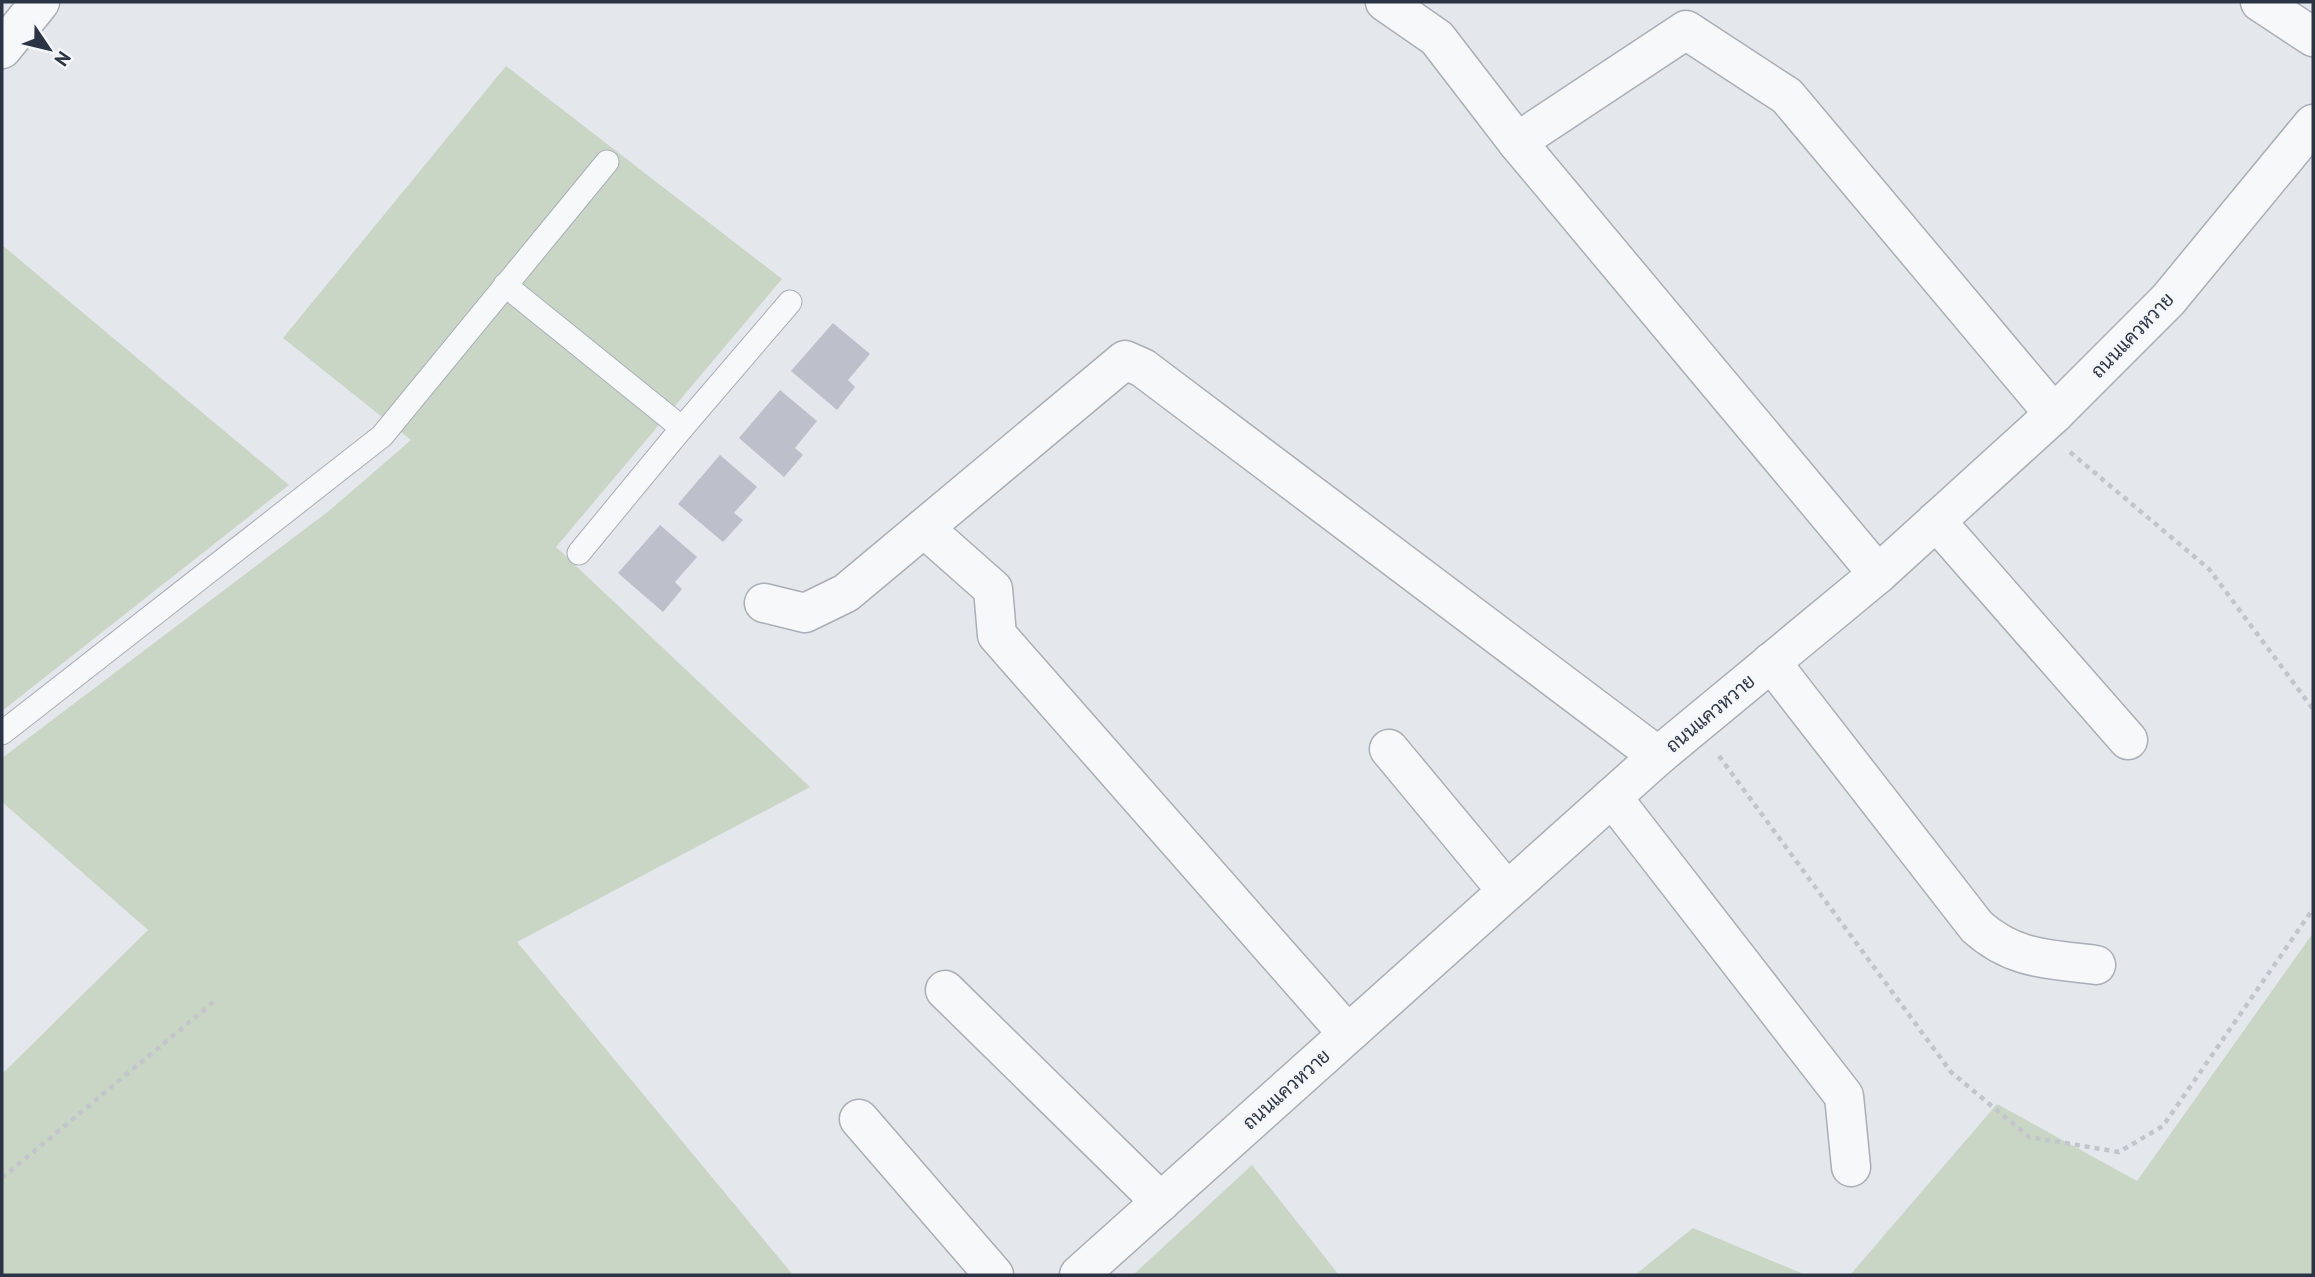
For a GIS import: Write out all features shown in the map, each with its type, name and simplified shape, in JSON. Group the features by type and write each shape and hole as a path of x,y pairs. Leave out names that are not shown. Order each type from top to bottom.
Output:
{"street":[{"path":"2,49 40,2"},
{"path":"1385,2 1437,38 1517,142 1878,574"},
{"path":"2260,2 2313,37"},
{"path":"1517,142 1686,30 1787,96 2047,420"},
{"name":"ถนนแควหวาย","path":"1079,1275 1658,756 1878,574 2047,420 2168,300 2313,124"},
{"path":"764,603 805,613 846,593 1125,360 1143,368 1658,756"},
{"path":"1936,521 2128,740"},
{"path":"924,528 993,589 997,635 1347,1033"},
{"path":"1771,662 1977,927 1996,943 2017,954 2096,965"},
{"path":"1389,749 1507,891"},
{"path":"1612,797 1844,1096 1851,1167"},
{"path":"945,990 1161,1202"},
{"path":"859,1119 994,1275"}],"lane":[{"path":"2,733 382,436 607,162"},
{"path":"505,285 682,428"},
{"path":"579,553 790,302"}],"path":[{"path":"2047,420 2209,569 2313,709"},
{"path":"1696,725 1951,1072 2029,1137 2119,1152 2163,1126 2313,909"},
{"path":"2,1178 216,1000"}],"green space":[{"path":"506,66 782,279 556,547 810,787 517,942 793,1275 2,1275 2,1074 148,930 2,802 2,758 330,510 411,440 283,338"},
{"path":"2,245 289,485 2,711"},
{"path":"2313,933 2313,1275 1850,1275 1997,1104 2137,1181"},
{"path":"1252,1165 1339,1275 1133,1275"},
{"path":"1693,1228 1806,1275 1635,1275"}],"building":[{"path":"833,323 870,354 848,380 855,387 837,410 791,371"},
{"path":"780,390 817,421 795,448 803,455 784,477 739,438"},
{"path":"720,455 757,487 734,513 743,520 723,542 678,504"},
{"path":"660,525 697,557 675,582 682,589 663,612 618,573"}]}
